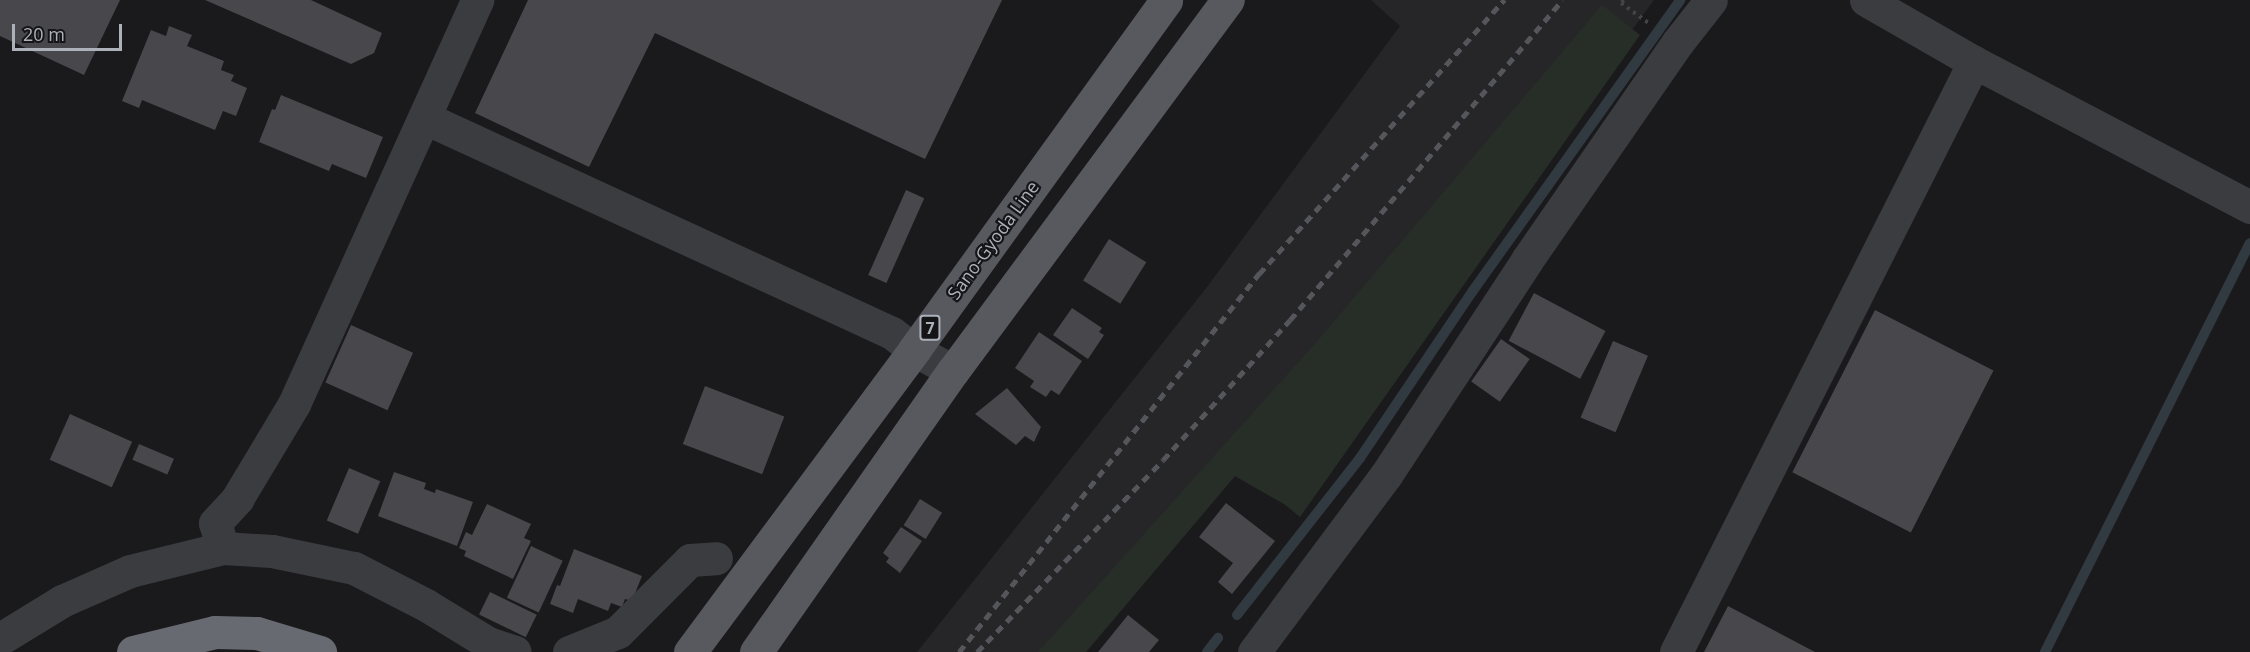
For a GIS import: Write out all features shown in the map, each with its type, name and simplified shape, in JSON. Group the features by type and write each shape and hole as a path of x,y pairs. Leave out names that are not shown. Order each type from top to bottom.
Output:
{"highway":[{"path":"133,652 215,632 257,633 320,652"}],"main road":[{"name":"Sano-Gyoda Line","path":"690,652 915,350 1166,0"},
{"name":"7","path":"756,652 953,371 1228,0"}],"street":[{"path":"223,548 215,523 237,499 294,404 477,0"},
{"path":"1254,652 1386,475 1527,260 1678,42 1711,0"},
{"path":"1866,0 1974,62 2250,207"},
{"path":"1676,652 1974,62"},
{"path":"425,118 891,333 915,350 953,371"},
{"path":"0,639 62,601 130,571 223,548 272,551 354,568 426,605 488,643 515,652"},
{"path":"569,652 618,632 690,560 716,558"}],"path":[{"path":"1624,0 1622,3 1641,18"}],"shaded area":[{"path":"1371,0 1654,0 1284,504 1235,476 1086,652 917,652 1207,287 1400,26"},
{"path":"1602,5 1640,35 1300,517 1284,504 1235,476 1086,652 1038,652 1313,346"}],"building":[{"path":"0,0 120,0 84,75 0,36"},
{"path":"205,0 311,0 382,33 374,53 351,64"},
{"path":"528,0 1002,0 925,159 655,33 589,167 475,113"},
{"path":"169,26 192,35 187,46 224,61 221,70 234,75 231,81 247,88 236,116 223,111 215,130 142,100 139,108 122,101 151,30 166,36"},
{"path":"281,95 383,137 366,178 332,164 329,171 259,142 272,109 275,110"},
{"path":"906,190 924,198 886,283 868,275"},
{"path":"1109,239 1146,262 1120,304 1083,281"},
{"path":"1534,293 1606,331 1580,379 1509,341"},
{"path":"1072,308 1102,328 1099,332 1104,335 1088,359 1053,335"},
{"path":"1875,310 1994,370 1911,533 1792,472"},
{"path":"351,325 413,353 387,410 325,383"},
{"path":"1039,332 1082,361 1059,395 1051,390 1046,397 1030,387 1034,381 1015,368"},
{"path":"1501,339 1530,359 1500,402 1471,382"},
{"path":"1613,341 1648,356 1616,432 1581,417"},
{"path":"705,386 784,416 762,474 683,444"},
{"path":"1007,388 1041,427 1034,442 1025,436 1016,445 975,414"},
{"path":"70,414 132,442 112,487 50,460"},
{"path":"139,444 174,459 167,474 132,460"},
{"path":"349,468 380,481 358,534 327,520"},
{"path":"394,472 426,483 424,489 435,493 436,489 473,502 457,546 378,516"},
{"path":"920,499 942,513 926,539 904,525"},
{"path":"1226,503 1275,541 1232,594 1218,582 1233,563 1199,537"},
{"path":"487,504 531,524 524,538 531,541 513,579 464,556 466,551 459,548 466,532 472,535"},
{"path":"901,527 922,541 900,573 886,562 889,558 883,553"},
{"path":"531,546 563,561 539,612 507,598"},
{"path":"574,549 642,576 632,601 625,599 622,607 611,603 608,611 578,599 573,613 550,604 557,585 560,586"},
{"path":"490,592 537,615 526,637 479,614"},
{"path":"1728,606 1815,652 1704,652"},
{"path":"1128,615 1159,640 1149,652 1098,652"}],"waterway":[{"path":"1237,615 1360,458 1472,292 1680,0"},
{"path":"2045,652 2250,243"},
{"path":"1207,652 1218,638"}],"railway":[{"path":"959,652 1259,274 1504,0"},
{"path":"977,652 1163,460 1290,320 1562,0"}]}
